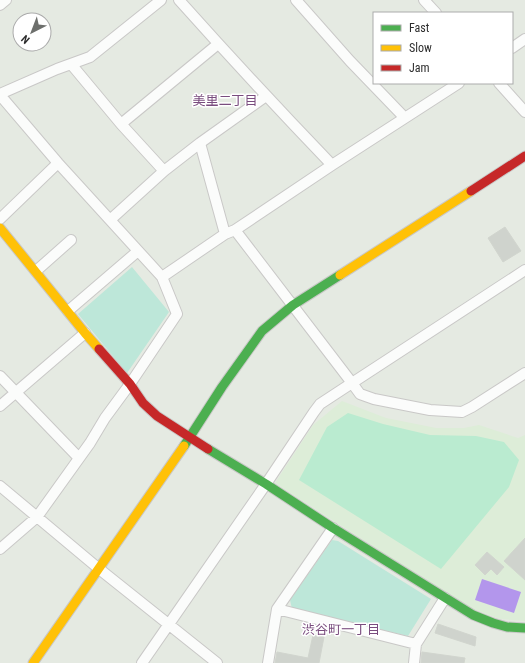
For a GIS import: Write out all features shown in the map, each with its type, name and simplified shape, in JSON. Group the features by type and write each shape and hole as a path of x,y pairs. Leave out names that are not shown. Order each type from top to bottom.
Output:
{"street":[{"path":"0,5 6,0"},
{"path":"0,549 37,517 90,443 105,418 130,384 177,314 162,278 58,163 0,95 90,57 161,0"},
{"path":"179,0 266,96 332,164"},
{"path":"296,0 350,61 404,117"},
{"path":"424,0 435,12"},
{"path":"513,47 525,39"},
{"path":"121,124 218,44"},
{"path":"71,64 121,124 164,171"},
{"path":"162,278 332,164 457,84"},
{"path":"500,84 525,112"},
{"path":"110,220 164,171 200,143 266,96"},
{"path":"200,143 230,232 293,305 360,394 374,399 430,410 462,412 525,373"},
{"path":"33,663 190,438 222,387 262,331 293,305 525,156"},
{"path":"0,219 58,163"},
{"path":"0,228 85,333 130,384 143,403 157,416 473,615 507,627 525,628"},
{"path":"36,271 71,240"},
{"path":"68,311 138,251"},
{"path":"142,663 320,404 525,270"},
{"path":"0,406 85,333"},
{"path":"0,376 79,458"},
{"path":"0,486 98,568 217,663"},
{"path":"268,663 277,609 333,528"},
{"path":"414,663 416,644 445,598"},
{"path":"277,609 416,644"}],"shaded area":[{"path":"132,267 169,312 127,373 78,314"},
{"path":"342,401 386,418 436,428 464,428 479,425 518,438 525,435 525,621 500,619 467,607 275,483 313,425"},
{"path":"332,540 338,541 431,599 408,636 292,609 290,600"},
{"path":"482,579 521,592 514,613 475,600"}],"green space":[{"path":"348,413 383,424 430,435 476,436 504,442 519,460 509,487 441,569 299,480 327,427"}],"building":[{"path":"505,227 521,251 503,262 488,238"},
{"path":"525,538 525,580 504,561"},
{"path":"487,552 504,567 497,575 491,569 485,575 475,565"},
{"path":"438,624 476,637 475,646 435,633"},
{"path":"313,635 324,637 319,663 275,663 277,652 308,658"},
{"path":"422,652 465,658 464,663 421,663"}],"traffic: fast":[{"path":"184,446 222,387 262,331 293,305 340,275"},
{"path":"208,449 473,615 507,627 525,628"}],"traffic: slow":[{"path":"340,275 471,191"},
{"path":"0,228 99,349"},
{"path":"33,663 184,446"}],"traffic: jam":[{"path":"471,191 525,156"},
{"path":"99,349 130,384 143,403 157,416 208,449"}],"district":[{"name":"美里二丁目","path":"225,100"},
{"name":"渋谷町一丁目","path":"341,629"}]}
